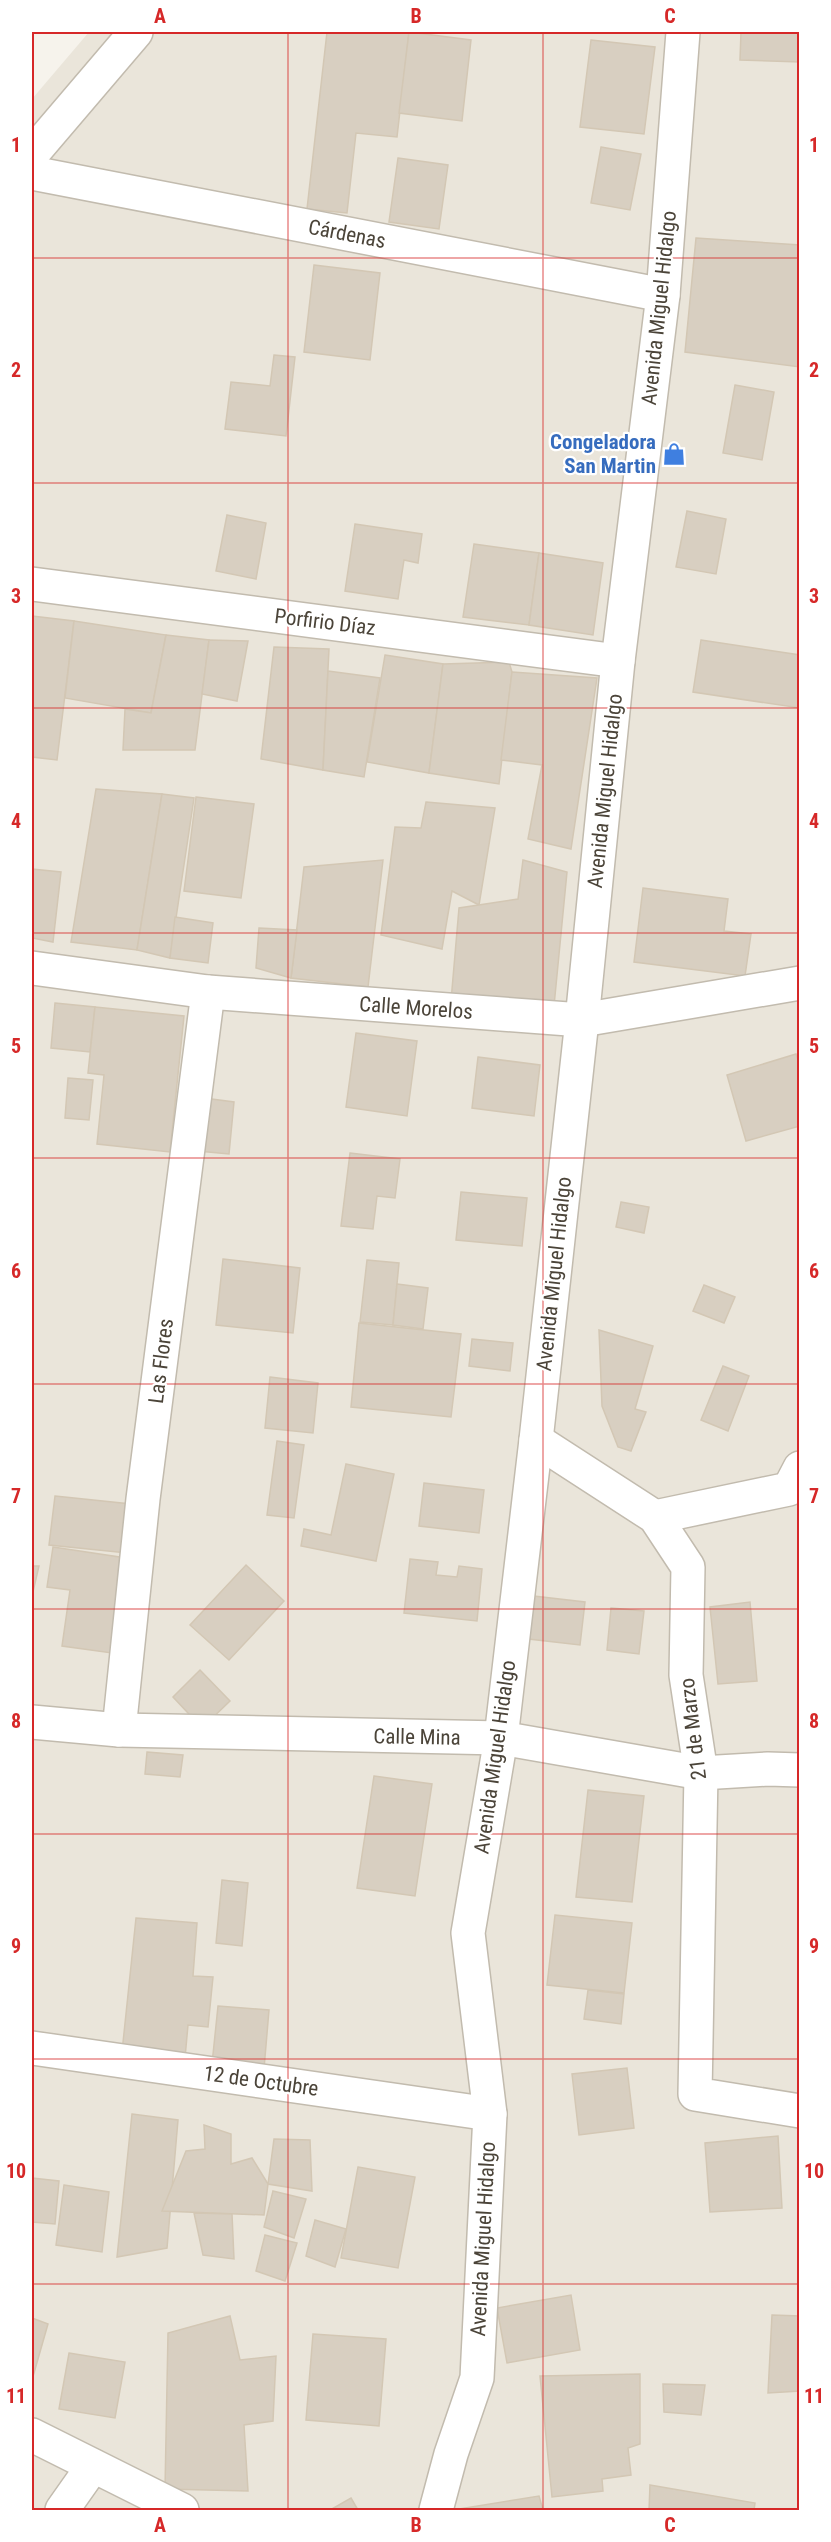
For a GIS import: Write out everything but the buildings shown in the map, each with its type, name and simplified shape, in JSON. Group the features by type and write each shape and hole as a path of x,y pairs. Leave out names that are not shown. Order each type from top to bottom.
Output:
{"street":[{"path":"32,154 136,32"},
{"name":"Avenida Miguel Hidalgo","path":"436,2511 451,2454 477,2378 490,2114 468,1933 501,1738 536,1440 618,661 663,295 683,32"},
{"name":"Cárdenas","path":"32,173 663,295"},
{"name":"Porfirio Díaz","path":"32,584 618,661"},
{"name":"Calle Morelos","path":"32,968 208,992 582,1020 800,983"},
{"name":"Las Flores","path":"119,1730 143,1499 208,992"},
{"name":"21 de Marzo","path":"536,1440 655,1517 688,1567 686,1675 701,1773 694,2094 800,2111"},
{"path":"655,1517 789,1489 800,1468"},
{"name":"Calle Mina","path":"32,1722 119,1730 501,1738 701,1773 800,1770"},
{"name":"12 de Octubre","path":"32,2048 490,2114"},
{"path":"32,2435 182,2511"},
{"path":"62,2511 93,2466"}],"shaded area":[{"path":"89,32 799,32 799,2510 32,2510 32,99"}],"place":[{"name":"Congeladora San Martin","path":"674,454"}]}
